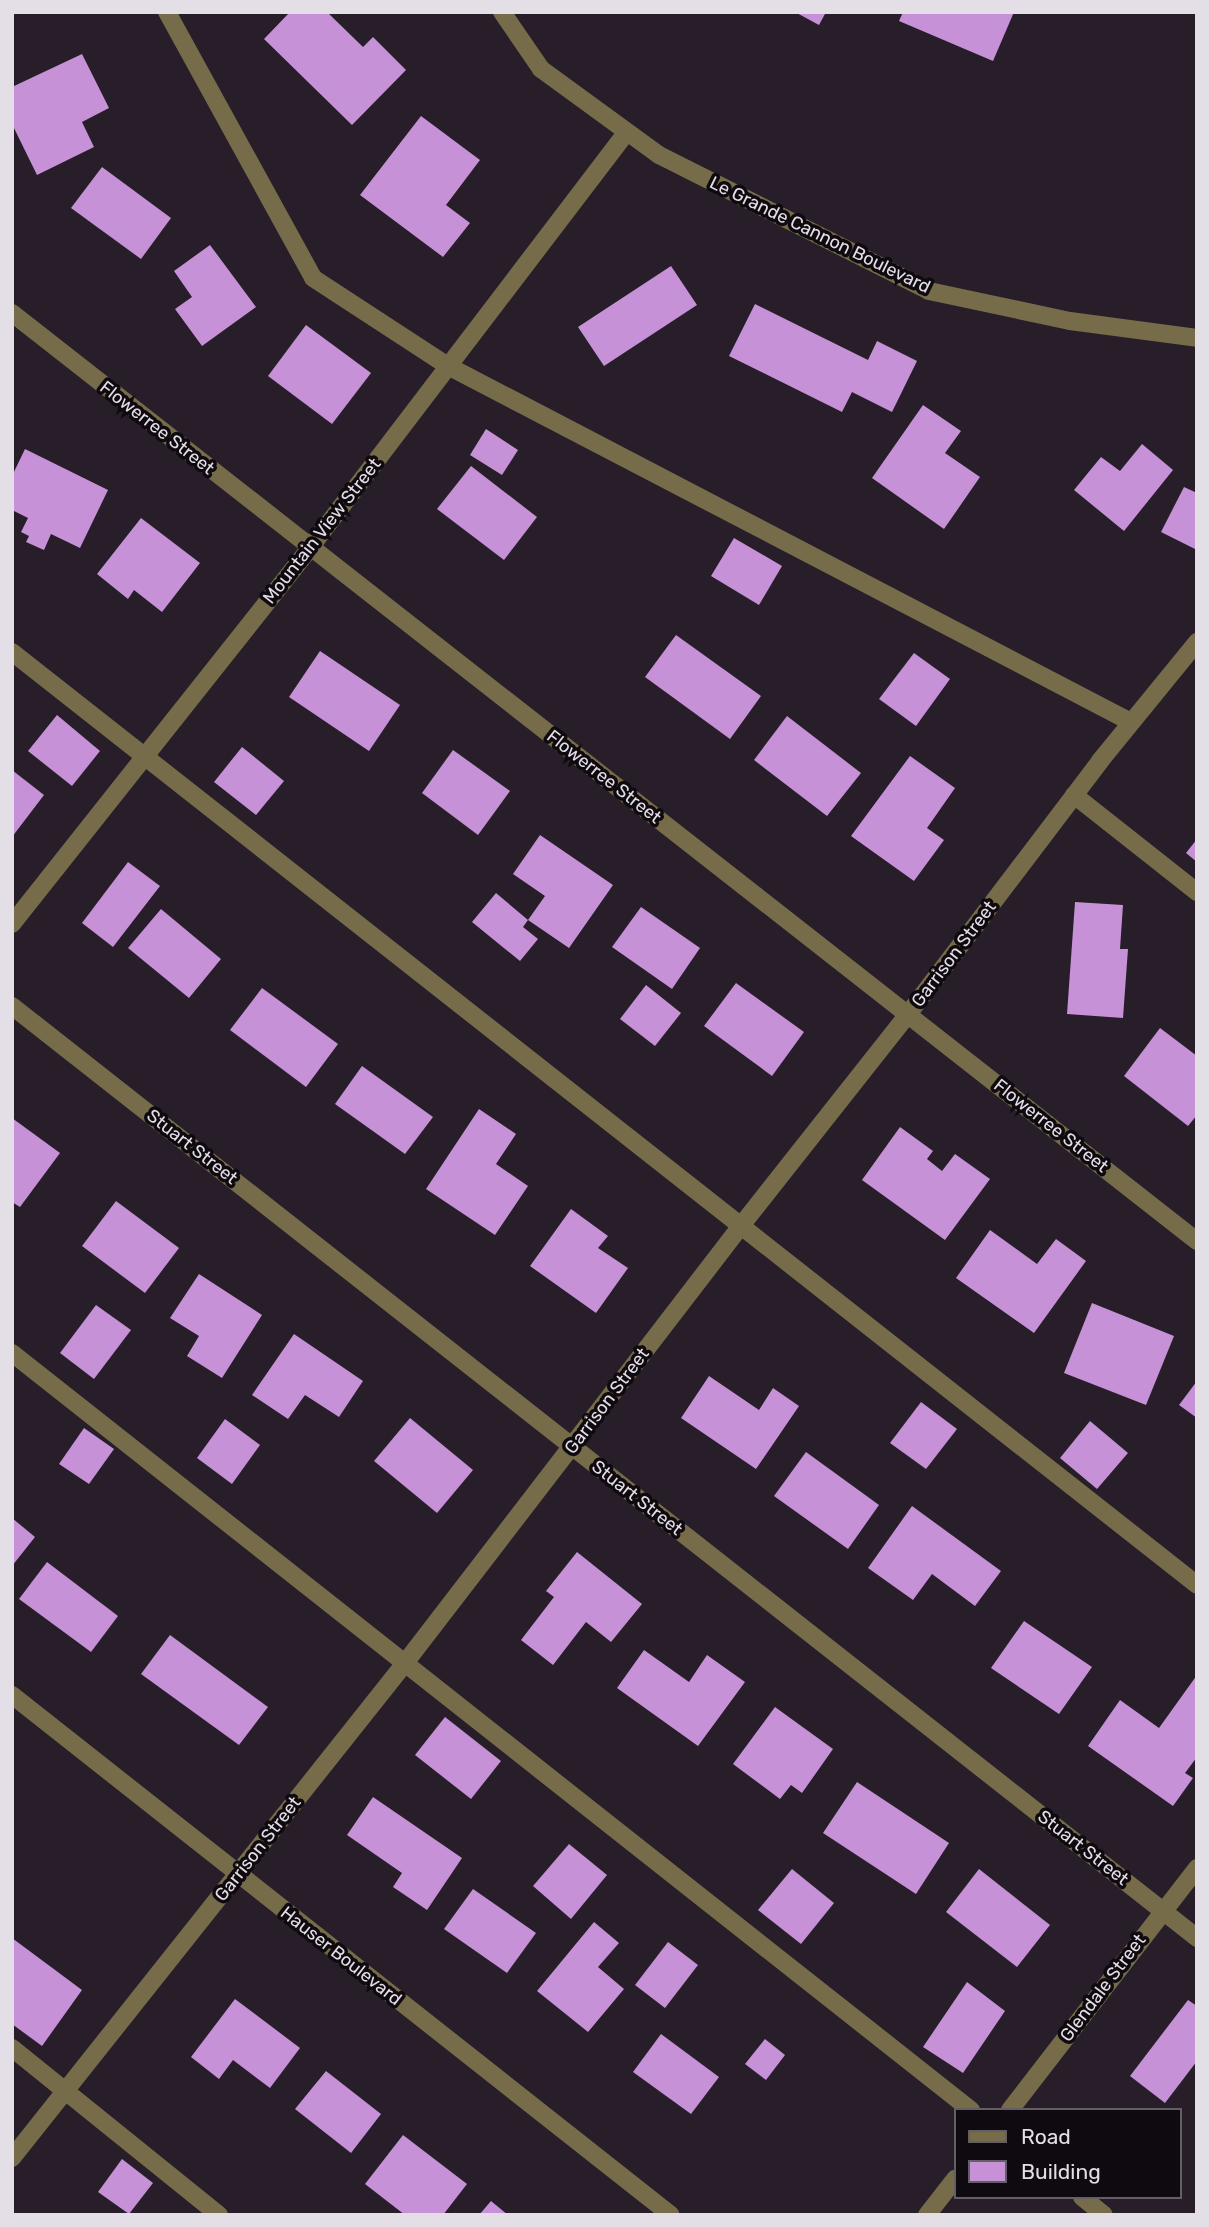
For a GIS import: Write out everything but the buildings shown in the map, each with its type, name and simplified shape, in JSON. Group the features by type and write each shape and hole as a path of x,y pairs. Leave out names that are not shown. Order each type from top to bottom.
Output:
{"street":[{"path":"167,12 313,278 449,366 1131,722"},
{"name":"Le Grande Cannon Boulevard","path":"502,12 541,69 659,155 929,291 1070,321 1197,338"},
{"name":"Mountain View Street","path":"12,924 309,549 626,133"},
{"name":"Flowerree Street","path":"13,313 309,549 909,1013 1197,1241"},
{"name":"Garrison Street","path":"12,2158 405,1663 740,1227 909,1013 1074,795 1197,642"},
{"path":"12,652 1197,1585"},
{"path":"1074,795 1197,892"},
{"name":"Stuart Street","path":"12,1006 1197,1938"},
{"path":"12,1353 968,2108"},
{"name":"Hauser Boulevard","path":"12,1695 671,2215"},
{"name":"Glendale Street","path":"1012,2108 1197,1868"},
{"path":"12,2048 219,2215"},
{"path":"926,2215 954,2180"},
{"path":"1084,2199 1104,2215"}]}
